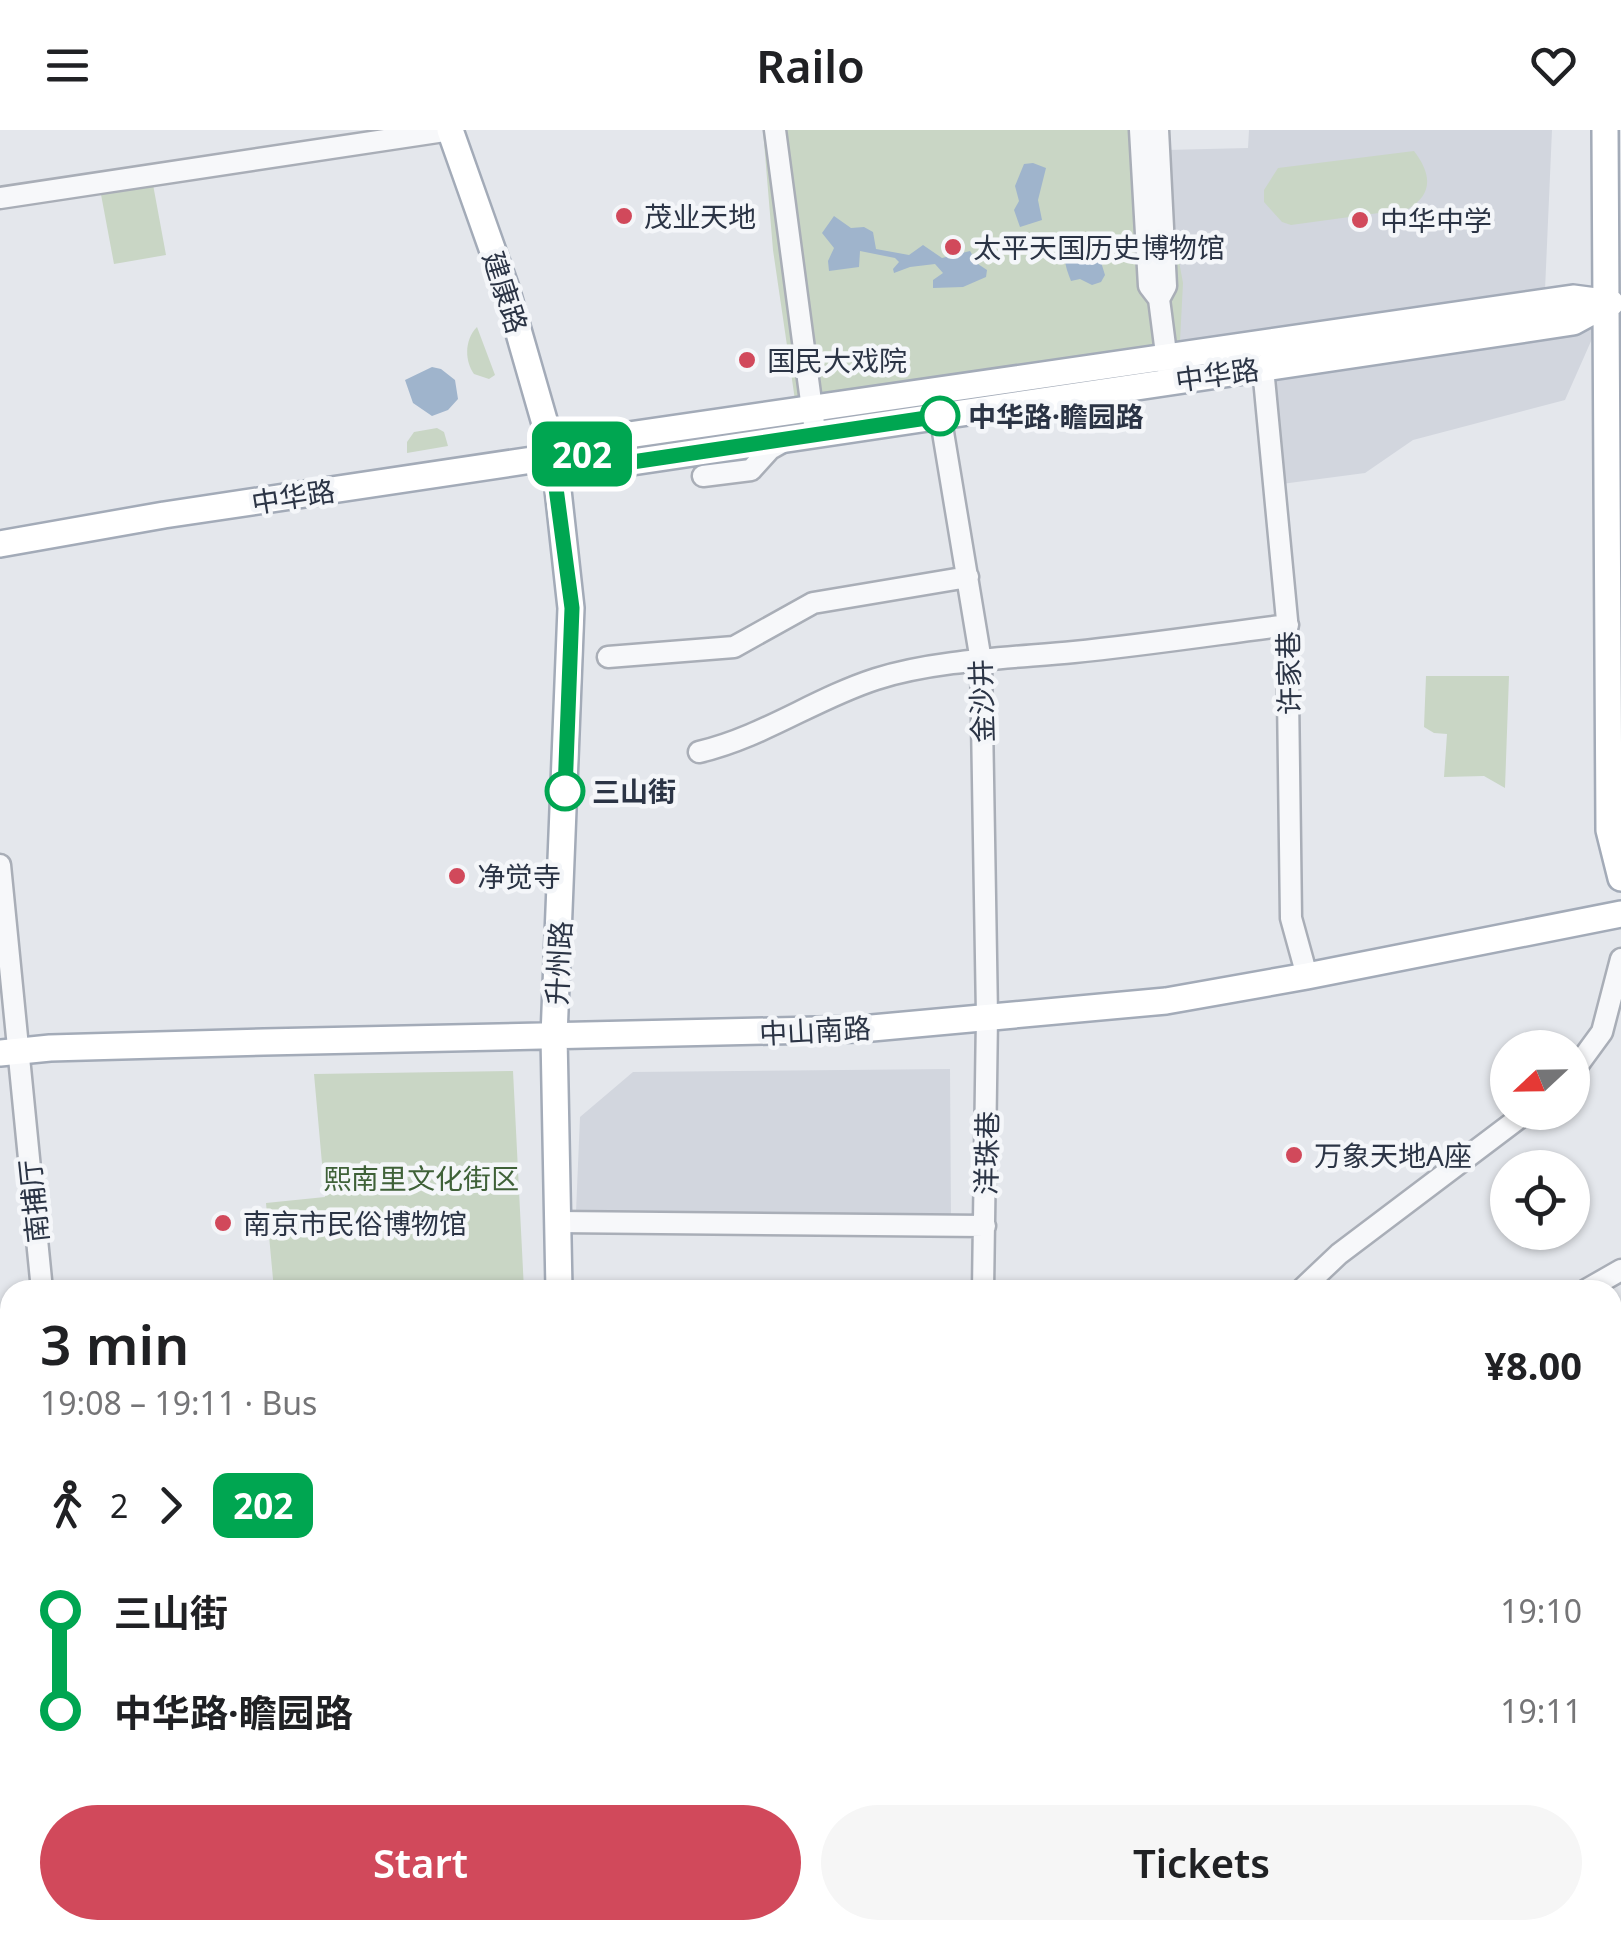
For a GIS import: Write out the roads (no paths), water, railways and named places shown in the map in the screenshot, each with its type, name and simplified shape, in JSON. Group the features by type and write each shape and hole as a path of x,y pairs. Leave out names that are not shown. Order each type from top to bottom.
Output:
{"main road":[{"name":"建康路","path":"450,130 506,288 552,458"},
{"path":"1605,130 1614,303 1616,604 1610,830 1621,878"},
{"name":"中华路","path":"587,453 612,465 816,436 938,403 1572,298 1614,303"},
{"name":"中华路","path":"0,544 587,453 608,438 1169,381 1573,322 1614,303"},
{"name":"升州路","path":"552,458 572,608 554,1036 559,1280"},
{"name":"中山南路","path":"9,1052 206,1043 861,1029 1166,1000 1621,914"}],"street":[{"path":"0,198 450,130"},
{"path":"775,130 816,436"},
{"path":"1140,130 1149,286 1159,299 1169,381"},
{"path":"1158,130 1166,286 1159,299"},
{"name":"许家巷","path":"1263,368 1288,625 1291,918 1307,976"},
{"name":"金沙井","path":"938,403 981,662 987,1016"},
{"path":"703,476 751,470 770,449 788,440"},
{"path":"608,657 734,648 814,603 968,577"},
{"path":"699,752 736,743 878,678 1288,625"},
{"name":"南捕厅","path":"0,865 9,1052 41,1280"},
{"path":"1590,1048 1602,1032 1621,960"},
{"name":"洋珠巷","path":"983,1280 987,1016"},
{"path":"1312,1280 1339,1254 1503,1130"},
{"path":"558,1222 985,1226"}],"water":[{"path":"1024,164 1046,168 1038,200 1042,220 1020,227 1014,210 1019,201 1015,186"},
{"path":"834,216 851,228 864,227 873,232 876,249 909,255 923,245 942,258 970,251 987,270 986,277 963,287 933,288 933,280 943,273 935,264 894,273 899,262 895,258 860,251 859,267 829,271 828,261 834,248 822,233"},
{"path":"1075,242 1096,246 1105,275 1101,282 1092,285 1080,279 1071,281 1066,255"},
{"path":"432,367 455,380 458,399 448,410 432,416 413,403 405,380"}],"place":[{"name":"茂业天地","path":"624,216"},
{"name":"中华中学","path":"1360,220"},
{"name":"太平天国历史博物馆","path":"953,247"},
{"name":"国民大戏院","path":"747,360"},
{"name":"中华路·瞻园路","path":"940,416"},
{"name":"三山街","path":"565,791"},
{"name":"净觉寺","path":"457,876"},
{"name":"万象天地A座","path":"1294,1155"},
{"name":"南京市民俗博物馆","path":"223,1223"}],"park label":[{"name":"熙南里文化街区","path":"421,1178"}]}
